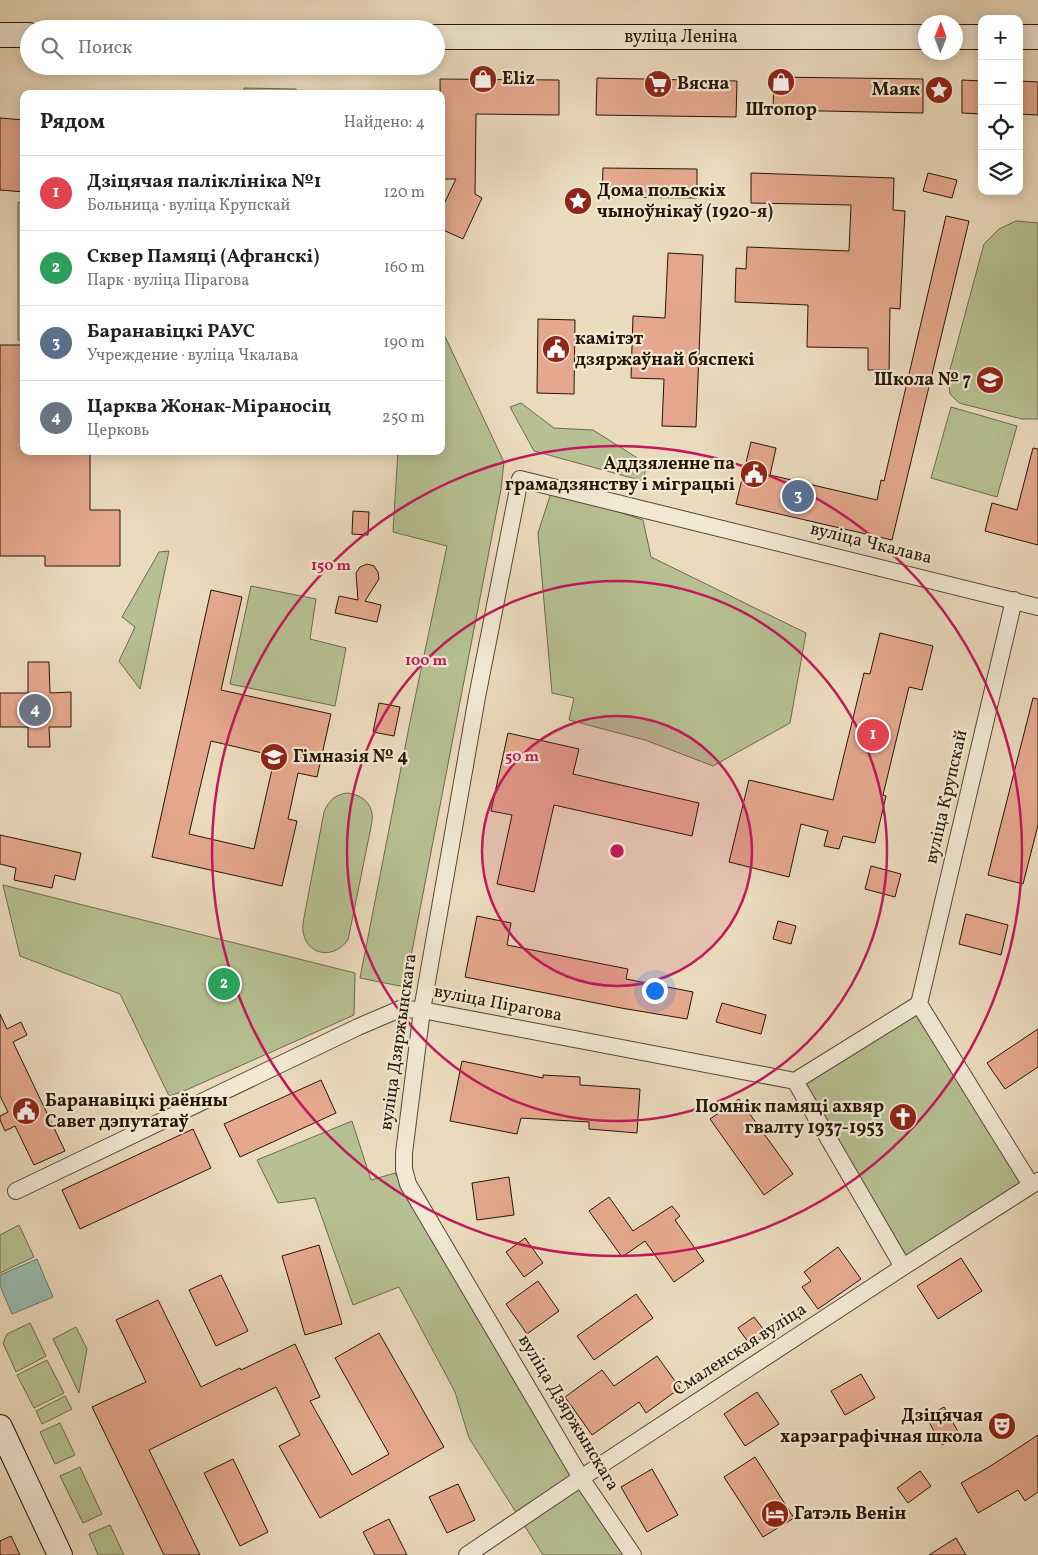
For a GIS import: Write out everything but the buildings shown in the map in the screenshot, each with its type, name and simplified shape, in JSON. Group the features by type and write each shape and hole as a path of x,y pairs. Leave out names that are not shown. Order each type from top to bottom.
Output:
{"main road":[{"path":"0,35 20,35"},
{"name":"вуліца Леніна","path":"445,37 918,37"},
{"path":"963,37 978,37"},
{"path":"1023,37 1038,37"},
{"path":"0,1427 60,1555"}],"street":[{"name":"вуліца Чкалава","path":"520,479 1038,606"},
{"name":"вуліца Дзяржынскага","path":"520,479 477,696 422,1010 404,1153 404,1169 408,1184 581,1478 633,1555"},
{"name":"вуліца Крупскай","path":"918,1004 1014,600"},
{"path":"903,1267 794,1081 918,1004 1035,1183"},
{"name":"вуліца Пірагова","path":"16,1190 400,1009 422,1010 794,1081"},
{"name":"Смаленская вуліца","path":"467,1555 903,1267 1035,1183"}],"green space":[{"path":"244,88 296,89 296,90 244,90"},
{"path":"18,202 20,202 20,340 18,340"},
{"path":"1016,221 1038,223 1038,419 1022,419 959,403 950,394 948,377 984,244 999,229"},
{"path":"445,337 504,462 501,489 405,987 360,978 410,722 447,546 393,532 398,455 445,455"},
{"path":"521,403 554,428 593,430 647,464 643,481 534,451 510,407"},
{"path":"951,407 1017,426 997,497 931,478"},
{"path":"552,490 643,520 651,557 806,633 790,723 713,766 645,740 569,720 574,698 552,693 538,533"},
{"path":"169,551 140,689 119,661 135,627 122,617 159,552"},
{"path":"251,586 316,599 310,639 346,648 335,706 230,684"},
{"path":"347,793 358,796 367,802 371,811 372,822 348,940 341,947 326,953 311,948 306,942 303,933 303,923 324,812 333,799"},
{"path":"3,885 355,973 354,1015 169,1096 120,994 20,956"},
{"path":"918,1010 1027,1184 904,1261 799,1082"},
{"path":"352,1121 371,1180 395,1173 569,1471 623,1555 543,1555 469,1438 455,1392 399,1287 353,1305 315,1198 278,1203 257,1160"},
{"path":"19,1225 34,1257 0,1273 0,1235"},
{"path":"30,1323 46,1356 16,1372 3,1343 7,1334"},
{"path":"76,1327 87,1349 79,1393 53,1339"},
{"path":"47,1360 64,1393 34,1408 17,1375"},
{"path":"65,1396 72,1409 42,1424 36,1411"},
{"path":"60,1423 75,1455 55,1464 40,1432"},
{"path":"80,1467 102,1514 83,1523 60,1476"},
{"path":"110,1525 124,1555 98,1555 89,1534"}],"water":[{"path":"37,1259 53,1297 12,1314 0,1286 0,1275"}],"place":[{"name":"Eliz","path":"483,79"},
{"name":"Штопор","path":"781,82"},
{"name":"Вясна","path":"658,84"},
{"name":"Маяк","path":"939,90"},
{"name":"Дома польскіх чыноўнікаў (1920-я)","path":"578,201"},
{"name":"камітэт дзяржаўнай бяспекі","path":"556,349"},
{"name":"Школа № 7","path":"990,380"},
{"name":"Аддзяленне па грамадзянству і міграцыі","path":"754,474"},
{"name":"Баранавіцкі РАУС","path":"798,496"},
{"name":"Царква Жонак-Міраносіц","path":"35,710"},
{"name":"Дзіцячая паліклініка №1","path":"873,735"},
{"name":"Гімназія № 4","path":"274,757"},
{"name":"Сквер Памяці (Афганскі)","path":"224,984"},
{"name":"Баранавіцкі раённы Савет дэпутатаў","path":"26,1111"},
{"name":"Помнік памяці ахвяр гвалту 1937-1953","path":"903,1117"},
{"name":"Дзіцячая харэаграфічная школа","path":"1002,1426"},
{"name":"Гатэль Венін","path":"775,1514"}]}
